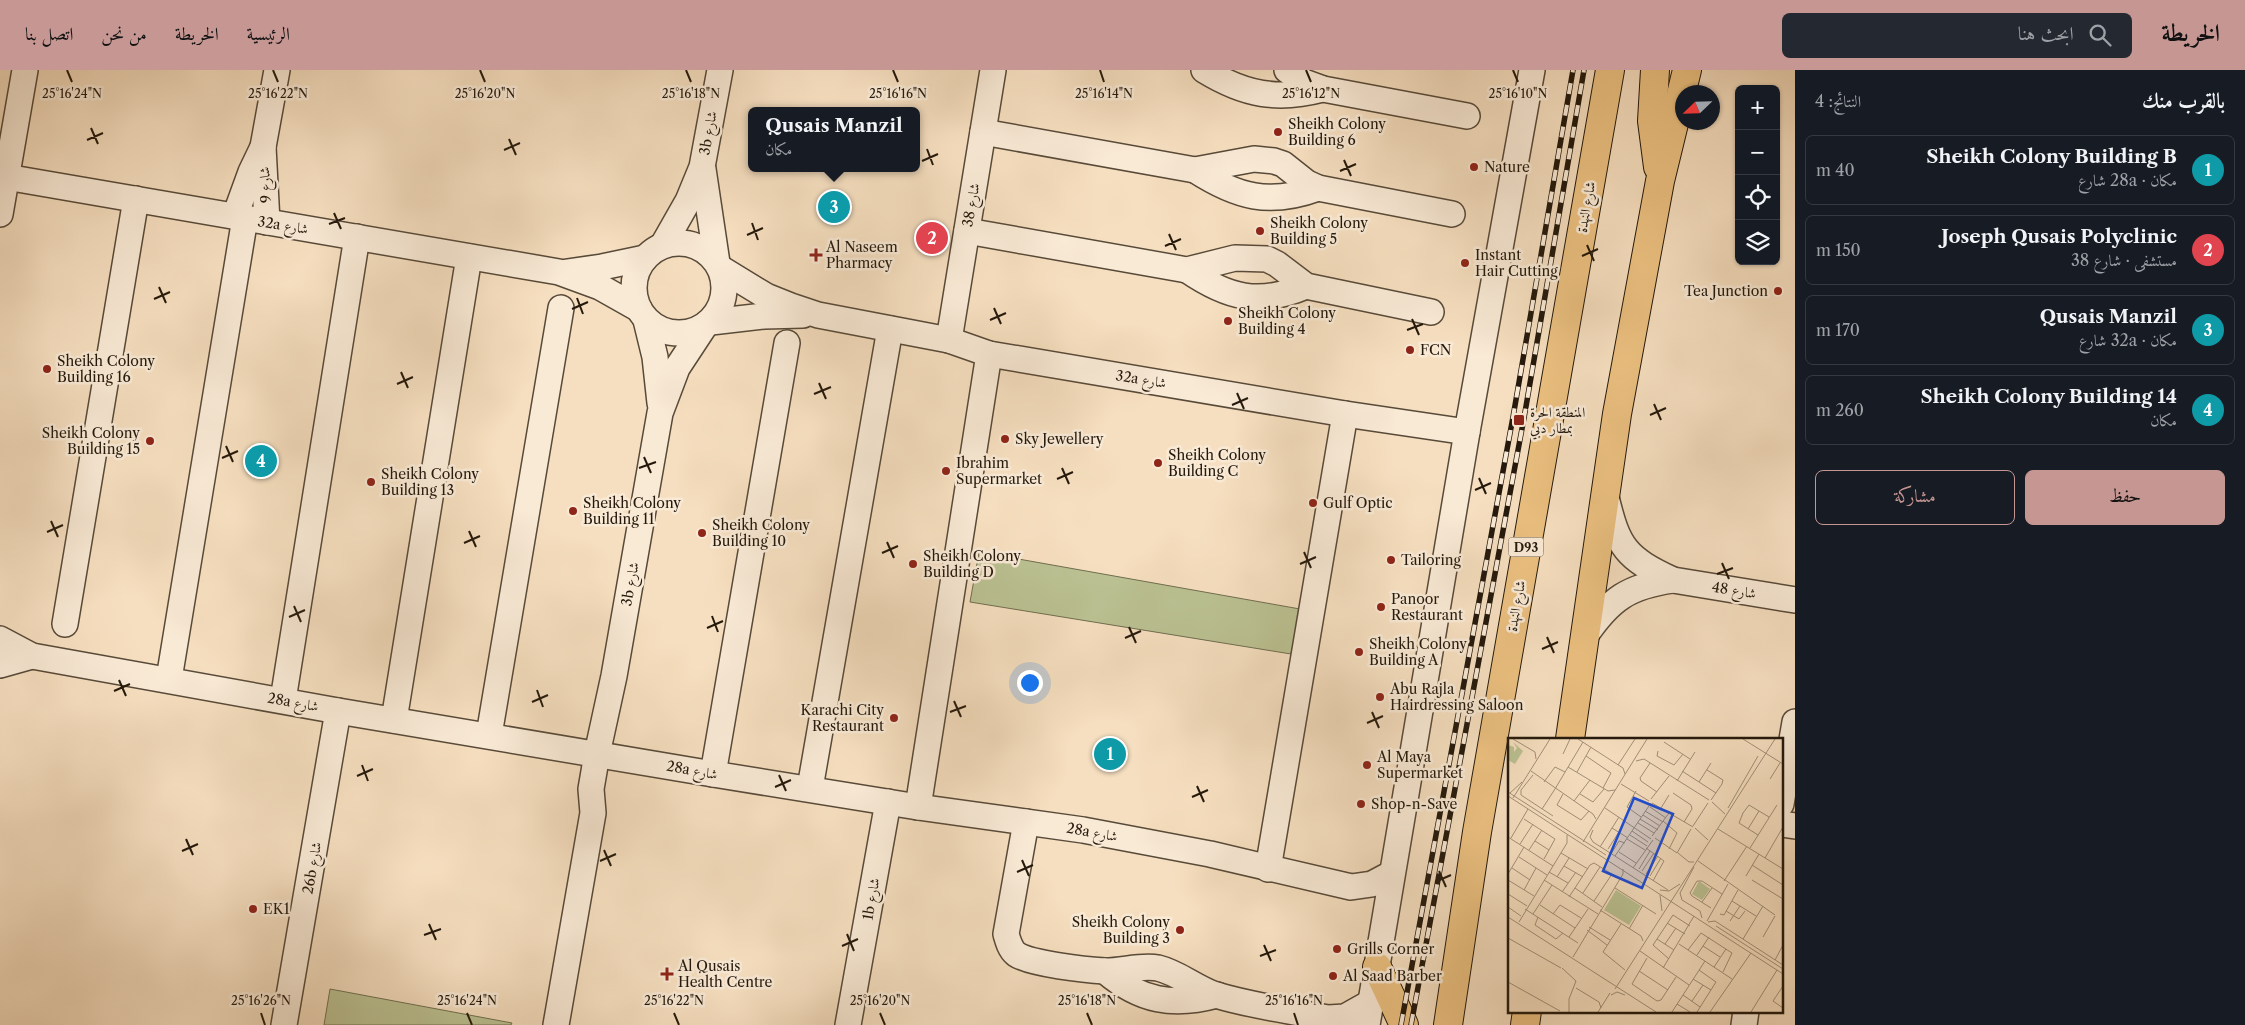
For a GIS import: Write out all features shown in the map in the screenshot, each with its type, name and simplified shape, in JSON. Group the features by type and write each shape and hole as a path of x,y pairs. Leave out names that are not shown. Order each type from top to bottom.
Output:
{"main road":[{"name":"شارع النهدة","path":"1448,1025 1477,832 1610,70"},
{"path":"1655,70 1652,121 1660,181"},
{"path":"1572,737 1618,414 1660,181 1687,70"},
{"path":"1377,967 1404,1025"},
{"path":"1524,1025 1527,1012"}],"street":[{"path":"0,214 25,70"},
{"name":"شارع 9","path":"169,679 249,219 251,172 263,147 277,70"},
{"name":"3b شارع","path":"654,252 688,201 702,166 720,70"},
{"name":"شارع 38","path":"949,340 994,70"},
{"path":"1204,70 1230,85 1261,94 1292,95 1323,88"},
{"path":"1287,70 1304,82 1323,88 1466,116"},
{"path":"1026,822 1006,934 1014,953 1022,958 1105,971 1155,968 1168,971 1190,984 1217,995 1334,1019 1368,1014 1434,635 1467,432 1532,70"},
{"path":"983,132 1195,170 1254,160 1274,161 1283,164 1307,183 1318,188 1452,214"},
{"name":"3b شارع","path":"702,166 707,207 718,265"},
{"path":"1195,170 1224,187 1254,197 1286,197 1318,188"},
{"name":"32a شارع","path":"6,177 559,272 600,287 642,314"},
{"path":"65,624 136,199"},
{"path":"967,231 1187,270 1213,287 1243,297 1276,296 1306,286"},
{"path":"283,700 357,237"},
{"path":"677,242 693,244 706,252 718,265 725,290 718,312 707,324 689,333 674,334 659,329 642,314 633,292 636,274 654,252 677,242"},
{"name":"32a شارع","path":"559,272 602,268 654,252"},
{"path":"394,720 469,257"},
{"path":"1187,270 1235,258 1258,258 1277,264 1306,286 1431,312"},
{"name":"32a شارع","path":"718,265 766,296 818,314 949,340 989,354 1346,414 1467,432"},
{"path":"489,735 561,308"},
{"name":"3b شارع","path":"642,314 657,366 660,413"},
{"name":"32a شارع","path":"707,324 764,316 818,314"},
{"name":"3b شارع","path":"556,1025 593,813 591,789 607,755 614,676 660,413 678,368 707,324"},
{"path":"810,788 890,329"},
{"path":"713,774 787,343"},
{"path":"918,807 989,354"},
{"path":"1268,869 1346,414"},
{"name":"شارع 48","path":"1606,498 1618,539 1628,553 1642,564 1673,580"},
{"name":"شارع 48","path":"1585,636 1612,602 1630,590 1650,583 1673,580 1795,600"},
{"name":"28a شارع","path":"0,639 32,656 169,679 338,711 713,774 810,788 918,807 1083,830 1190,850 1351,887 1372,884 1391,874"},
{"name":"28a شارع","path":"0,665 32,656"},
{"name":"26b شارع","path":"284,1025 338,711"},
{"path":"1782,798 1795,722"},
{"name":"1b شارع","path":"848,1025 888,802"},
{"path":"1782,824 1795,826"},
{"name":"28a شارع","path":"1351,887 1369,899 1384,915"},
{"path":"1744,1025 1746,1012"}],"green space":[{"path":"979,552 1300,609 1291,654 970,602"},
{"path":"330,989 512,1023 511,1025 324,1025"}],"railway":[{"path":"1401,1025 1513,417 1573,70"},
{"path":"1411,1025 1524,418 1584,70"}],"place":[{"name":"Sheikh Colony Building 6","path":"1278,132"},
{"name":"Nature","path":"1474,167"},
{"name":"Qusais Manzil","path":"834,207"},
{"name":"Sheikh Colony Building 5","path":"1260,231"},
{"name":"Joseph Qusais Polyclinic","path":"932,238"},
{"name":"Al Naseem Pharmacy","path":"816,255"},
{"name":"Instant Hair Cutting","path":"1465,263"},
{"name":"Tea Junction","path":"1778,291"},
{"name":"Sheikh Colony Building 4","path":"1228,321"},
{"name":"FCN","path":"1410,350"},
{"name":"Sheikh Colony Building 16","path":"47,369"},
{"name":"المنطقة الحرة بمطار دبي","path":"1519,420"},
{"name":"Sky Jewellery","path":"1005,439"},
{"name":"Sheikh Colony Building 15","path":"150,441"},
{"name":"Sheikh Colony Building 14","path":"261,461"},
{"name":"Sheikh Colony Building C","path":"1158,463"},
{"name":"Ibrahim Supermarket","path":"946,471"},
{"name":"Sheikh Colony Building 13","path":"371,482"},
{"name":"Gulf Optic","path":"1313,503"},
{"name":"Sheikh Colony Building 11","path":"573,511"},
{"name":"Sheikh Colony Building 10","path":"702,533"},
{"name":"Tailoring","path":"1391,560"},
{"name":"Sheikh Colony Building D","path":"913,564"},
{"name":"Panoor Restaurant","path":"1381,607"},
{"name":"Sheikh Colony Building A","path":"1359,652"},
{"name":"Abu Rajla Hairdressing Saloon","path":"1380,697"},
{"name":"Karachi City Restaurant","path":"894,718"},
{"name":"Sheikh Colony Building B","path":"1110,754"},
{"name":"Al Maya Supermarket","path":"1367,765"},
{"name":"Shop-n-Save","path":"1361,804"},
{"name":"EK1","path":"253,909"},
{"name":"Sheikh Colony Building 3","path":"1180,930"},
{"name":"Grills Corner","path":"1337,949"},
{"name":"Al Qusais Health Centre","path":"667,974"},
{"name":"Al Saad Barber","path":"1333,976"}]}
